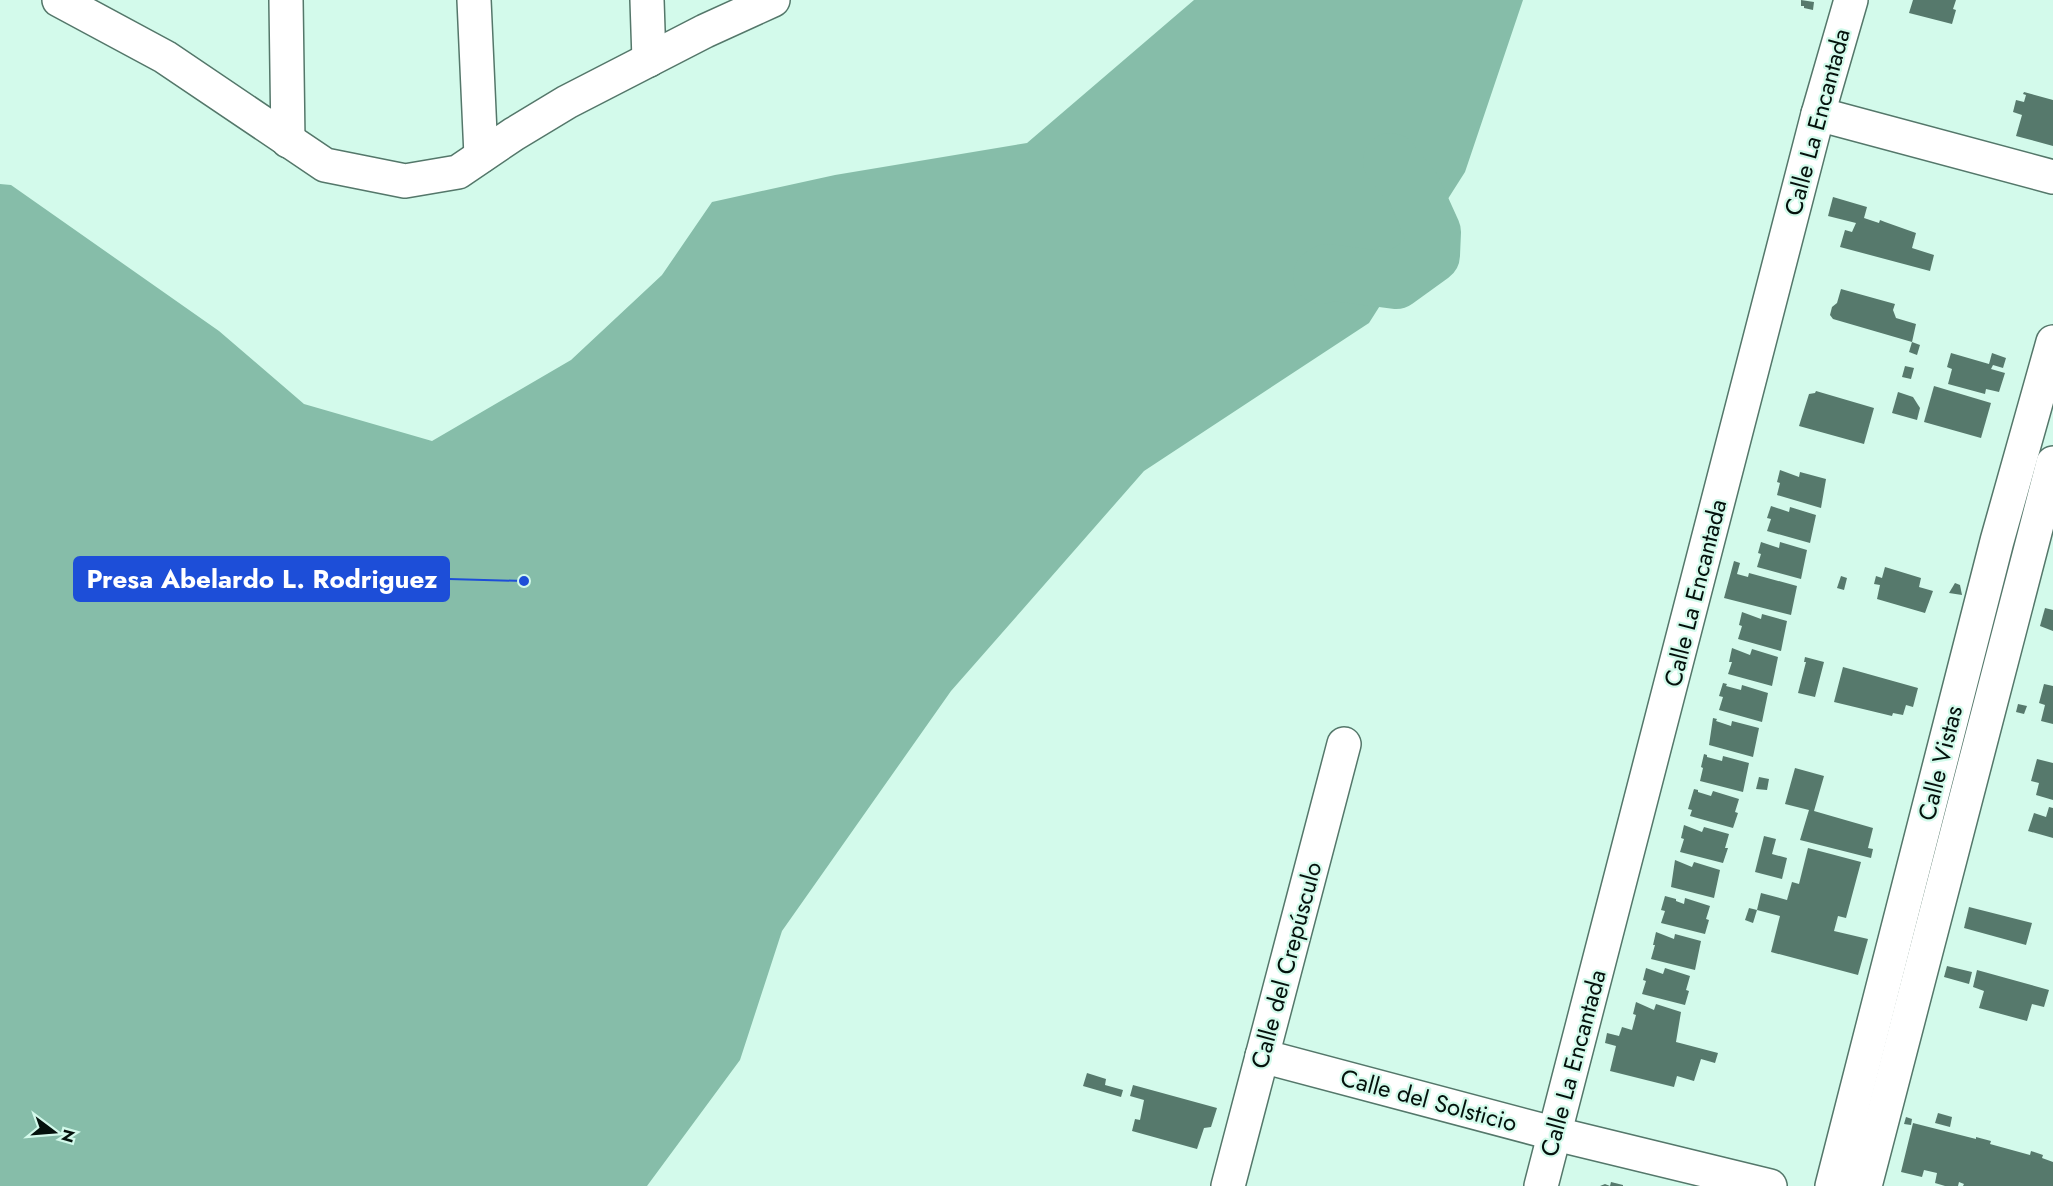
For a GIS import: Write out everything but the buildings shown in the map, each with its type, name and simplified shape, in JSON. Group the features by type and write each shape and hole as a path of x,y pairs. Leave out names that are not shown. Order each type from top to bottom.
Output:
{"street":[{"path":"59,0 98,10 325,165 405,181 458,172 567,102 705,31 772,0"},
{"path":"286,0 288,141"},
{"path":"474,0 481,156"},
{"path":"647,0 649,60"},
{"name":"Calle La Encantada","path":"1541,1186 1818,114 1851,0"},
{"path":"1818,114 2053,177"},
{"name":"Calle Vistas","path":"1832,1186 1997,541 2053,342"},
{"name":"Calle Vistas","path":"1865,1186 2053,463"},
{"path":"1997,541 2032,548"},
{"name":"Calle del Crepúsculo","path":"1228,1186 1344,744"},
{"path":"1912,875 1944,882"},
{"name":"Calle del Solsticio","path":"1262,1056 1556,1134 1770,1186"}],"shaded area":[{"path":"1194,0 1523,0 1465,172 1369,323 1144,471 951,691 782,931 740,1060 647,1186 0,1186 0,184 11,185 219,331 304,404 432,441 571,360 662,275 712,202 835,175 1027,143"}],"waterway":[{"path":"1321,276 1327,272 1396,281 1432,255 1433,232 1414,190 1391,161"}],"place":[{"name":"Presa Abelardo L. Rodriguez","path":"524,581"}]}
